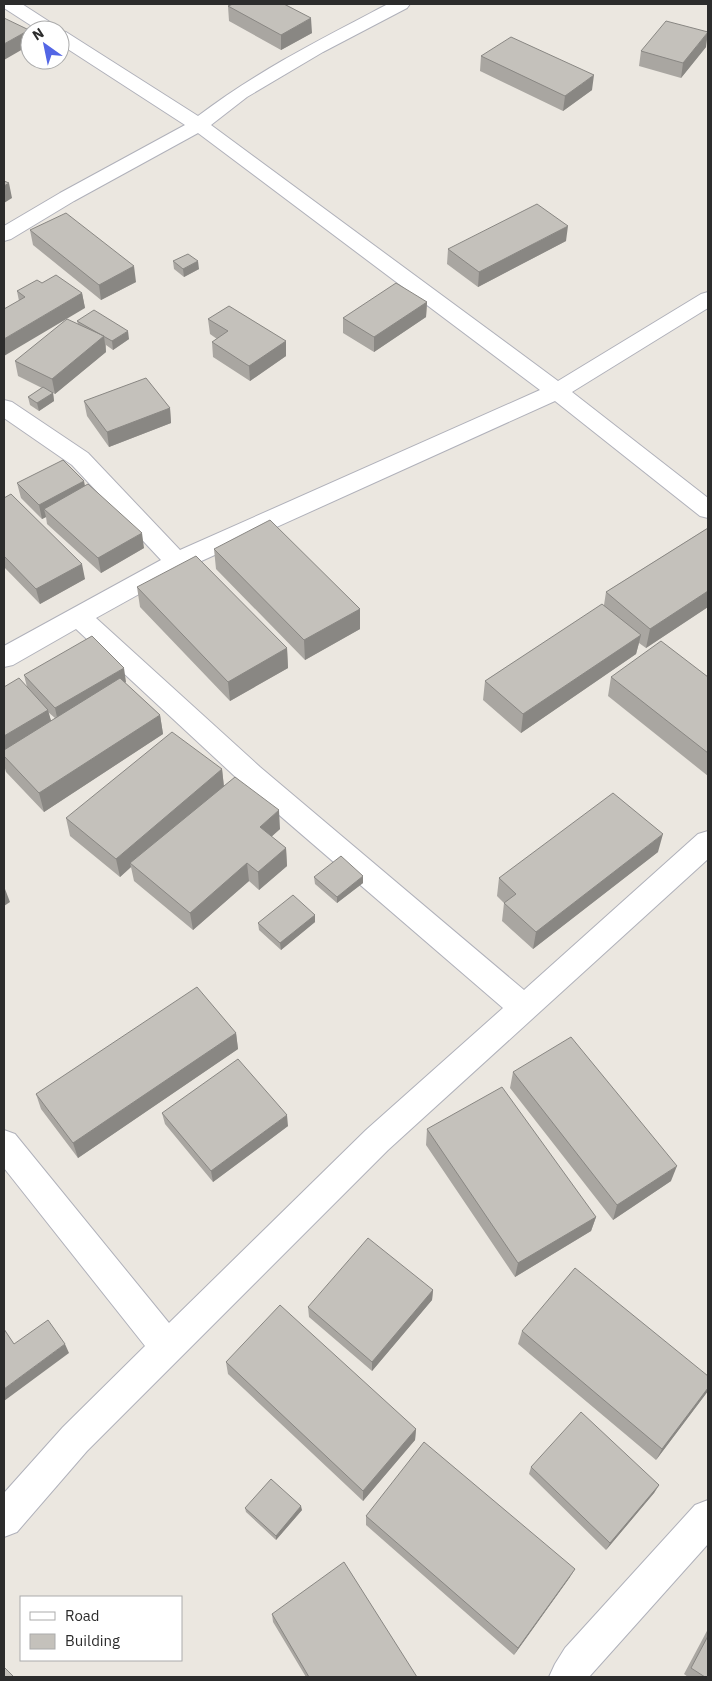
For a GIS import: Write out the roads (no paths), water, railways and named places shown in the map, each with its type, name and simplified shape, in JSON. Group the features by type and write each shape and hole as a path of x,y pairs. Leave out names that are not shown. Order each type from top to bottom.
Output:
{"street":[{"path":"4,234 198,125 240,93 317,48 401,4"},
{"path":"16,9 34,20"},
{"path":"70,42 198,125 557,391 708,510"},
{"path":"4,658 177,562 557,391 708,298"},
{"path":"4,406 80,459 177,562"},
{"path":"78,616 251,775 524,1008"},
{"path":"4,1519 75,1439 377,1140 708,842"},
{"path":"4,1144 167,1347"},
{"path":"568,1677 578,1661 708,1518"}]}
